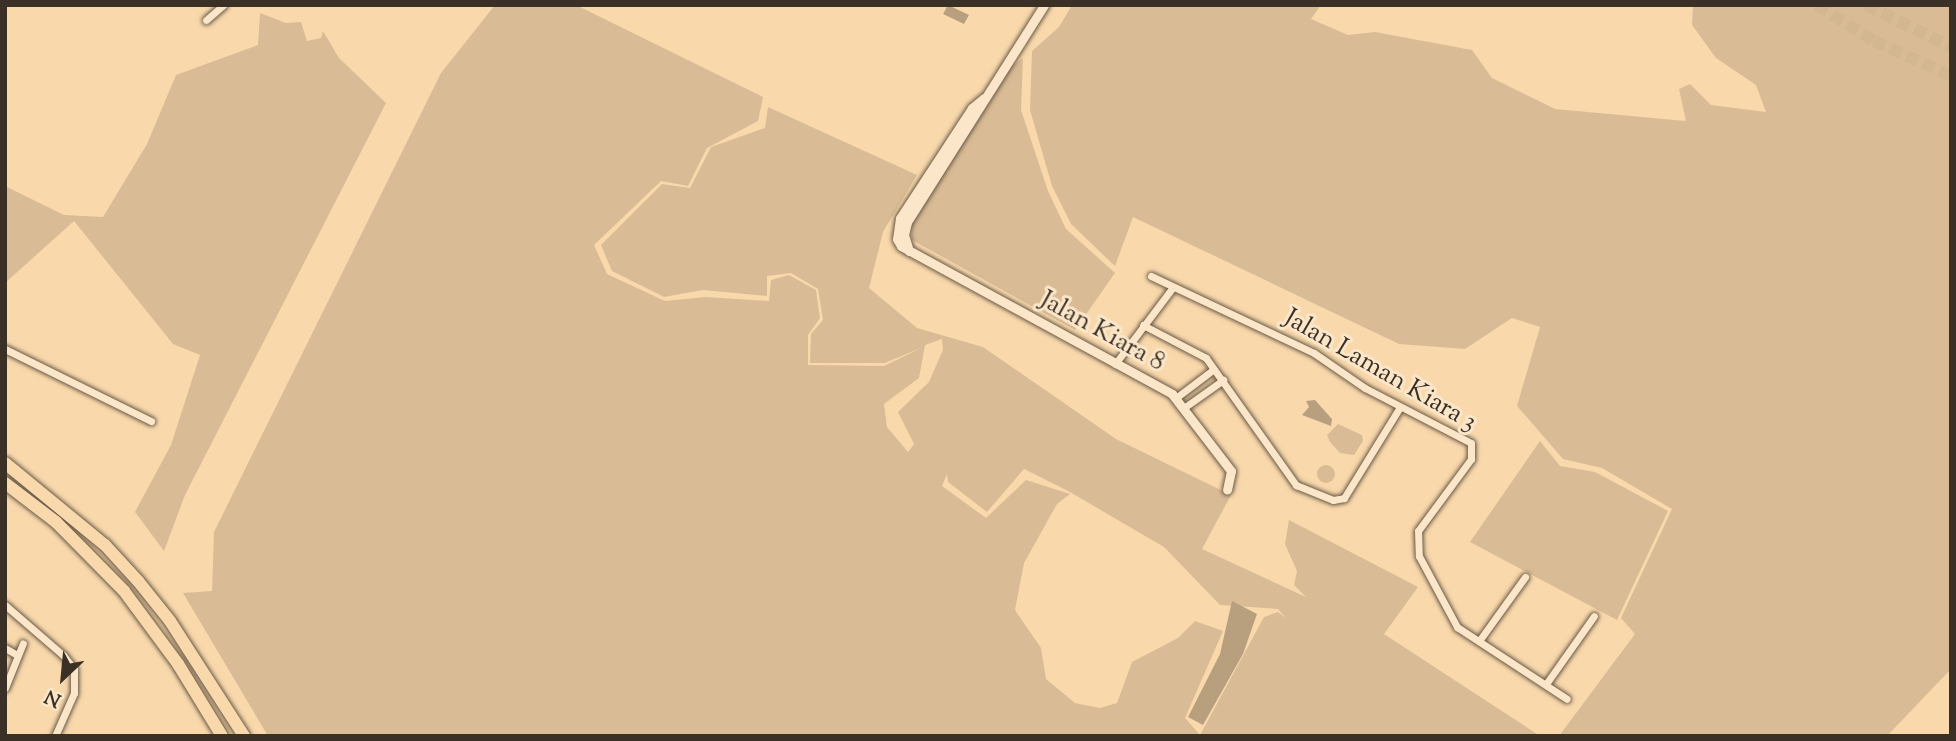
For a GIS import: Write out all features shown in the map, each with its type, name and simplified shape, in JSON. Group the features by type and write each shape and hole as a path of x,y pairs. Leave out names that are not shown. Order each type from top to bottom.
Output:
{"highway":[{"path":"5,463 96,538 138,582 170,621 244,736"},
{"path":"5,484 56,522 124,591 178,664 222,736"}],"street":[{"path":"206,20 223,5"},
{"name":"Jalan Kiara 8","path":"1044,5 984,98 972,108 900,218 897,239 909,251 1177,397 1231,471 1227,489"},
{"name":"Jalan Laman Kiara 3","path":"1151,276 1314,354 1399,407 1471,443 1474,450 1418,531 1419,556 1450,618 1479,641 1567,699"},
{"path":"1115,364 1172,287"},
{"path":"1143,325 1206,358 1296,485 1333,500 1344,498 1399,407"},
{"path":"5,349 151,421"},
{"path":"1177,397 1214,369"},
{"path":"1185,407 1223,380"},
{"path":"1479,641 1525,577"},
{"path":"5,605 33,626 74,669 74,694 55,736"},
{"path":"1546,684 1594,616"},
{"path":"5,688 23,643"},
{"path":"5,648 17,655"}],"shaded area":[{"path":"495,5 576,5 763,97 758,121 707,148 688,186 661,181 594,245 607,274 665,301 705,297 769,301 771,280 789,275 816,290 820,318 808,335 808,365 884,366 923,347 885,363 810,363 811,334 823,320 818,289 791,273 767,276 767,296 703,290 664,297 612,271 601,245 662,184 690,188 711,147 765,128 768,107 917,175 883,232 869,288 917,328 983,347 1116,439 1231,495 1202,549 1306,597 1294,585 1297,571 1285,544 1289,520 1418,587 1384,634 1540,736 268,736 183,593 212,591 214,532 441,73","holes":["942,339 943,350 929,382 898,412 914,444 908,452 887,427 884,404 919,378 925,345","1024,469 1070,492 1164,547 1220,605 1278,609 1286,618 1278,612 1264,617 1200,735 1185,718 1223,631 1195,621 1178,638 1132,662 1117,703 1100,708 1075,703 1046,679 1041,648 1015,610 1024,563 1057,504 1070,494 1026,480 986,518 942,486 947,474 948,482 987,512"]},
{"path":"948,5 969,15 964,24 943,14"},
{"path":"1072,5 1321,5 1311,19 1348,35 1375,32 1472,50 1492,78 1555,109 1686,121 1679,89 1690,84 1711,105 1766,112 1756,85 1716,58 1692,25 1693,5 1951,5 1951,669 1887,736 1559,736 1635,634 1621,618 1672,509 1602,468 1563,459 1517,406 1540,327 1512,318 1465,349 1399,344 1133,217 1115,266 1071,224 1052,186 1030,110 1032,51 1059,27"},
{"path":"260,13 286,23 301,22 307,41 321,38 323,31 339,58 386,103 185,495 164,551 135,512 171,445 200,355 173,344 74,221 5,283 5,186 64,215 103,217 147,144 176,75 258,45"},
{"path":"1023,58 1021,110 1048,191 1066,229 1115,273 1075,330 912,240 911,218 1007,70"},
{"path":"1315,400 1332,419 1331,426 1302,415 1309,407 1306,401"},
{"path":"1338,424 1362,435 1363,441 1354,455 1340,453 1330,442 1327,435"},
{"path":"1540,441 1560,466 1595,472 1668,511 1617,620 1470,542"},
{"path":"1326,465 1332,468 1335,474 1332,480 1326,483 1320,480 1317,474 1320,468"},
{"path":"1232,601 1257,614 1243,654 1203,725 1188,717 1220,654"}],"tunnel":[{"path":"1817,5 1874,41 1951,76"},
{"path":"1866,5 1951,47"}]}
